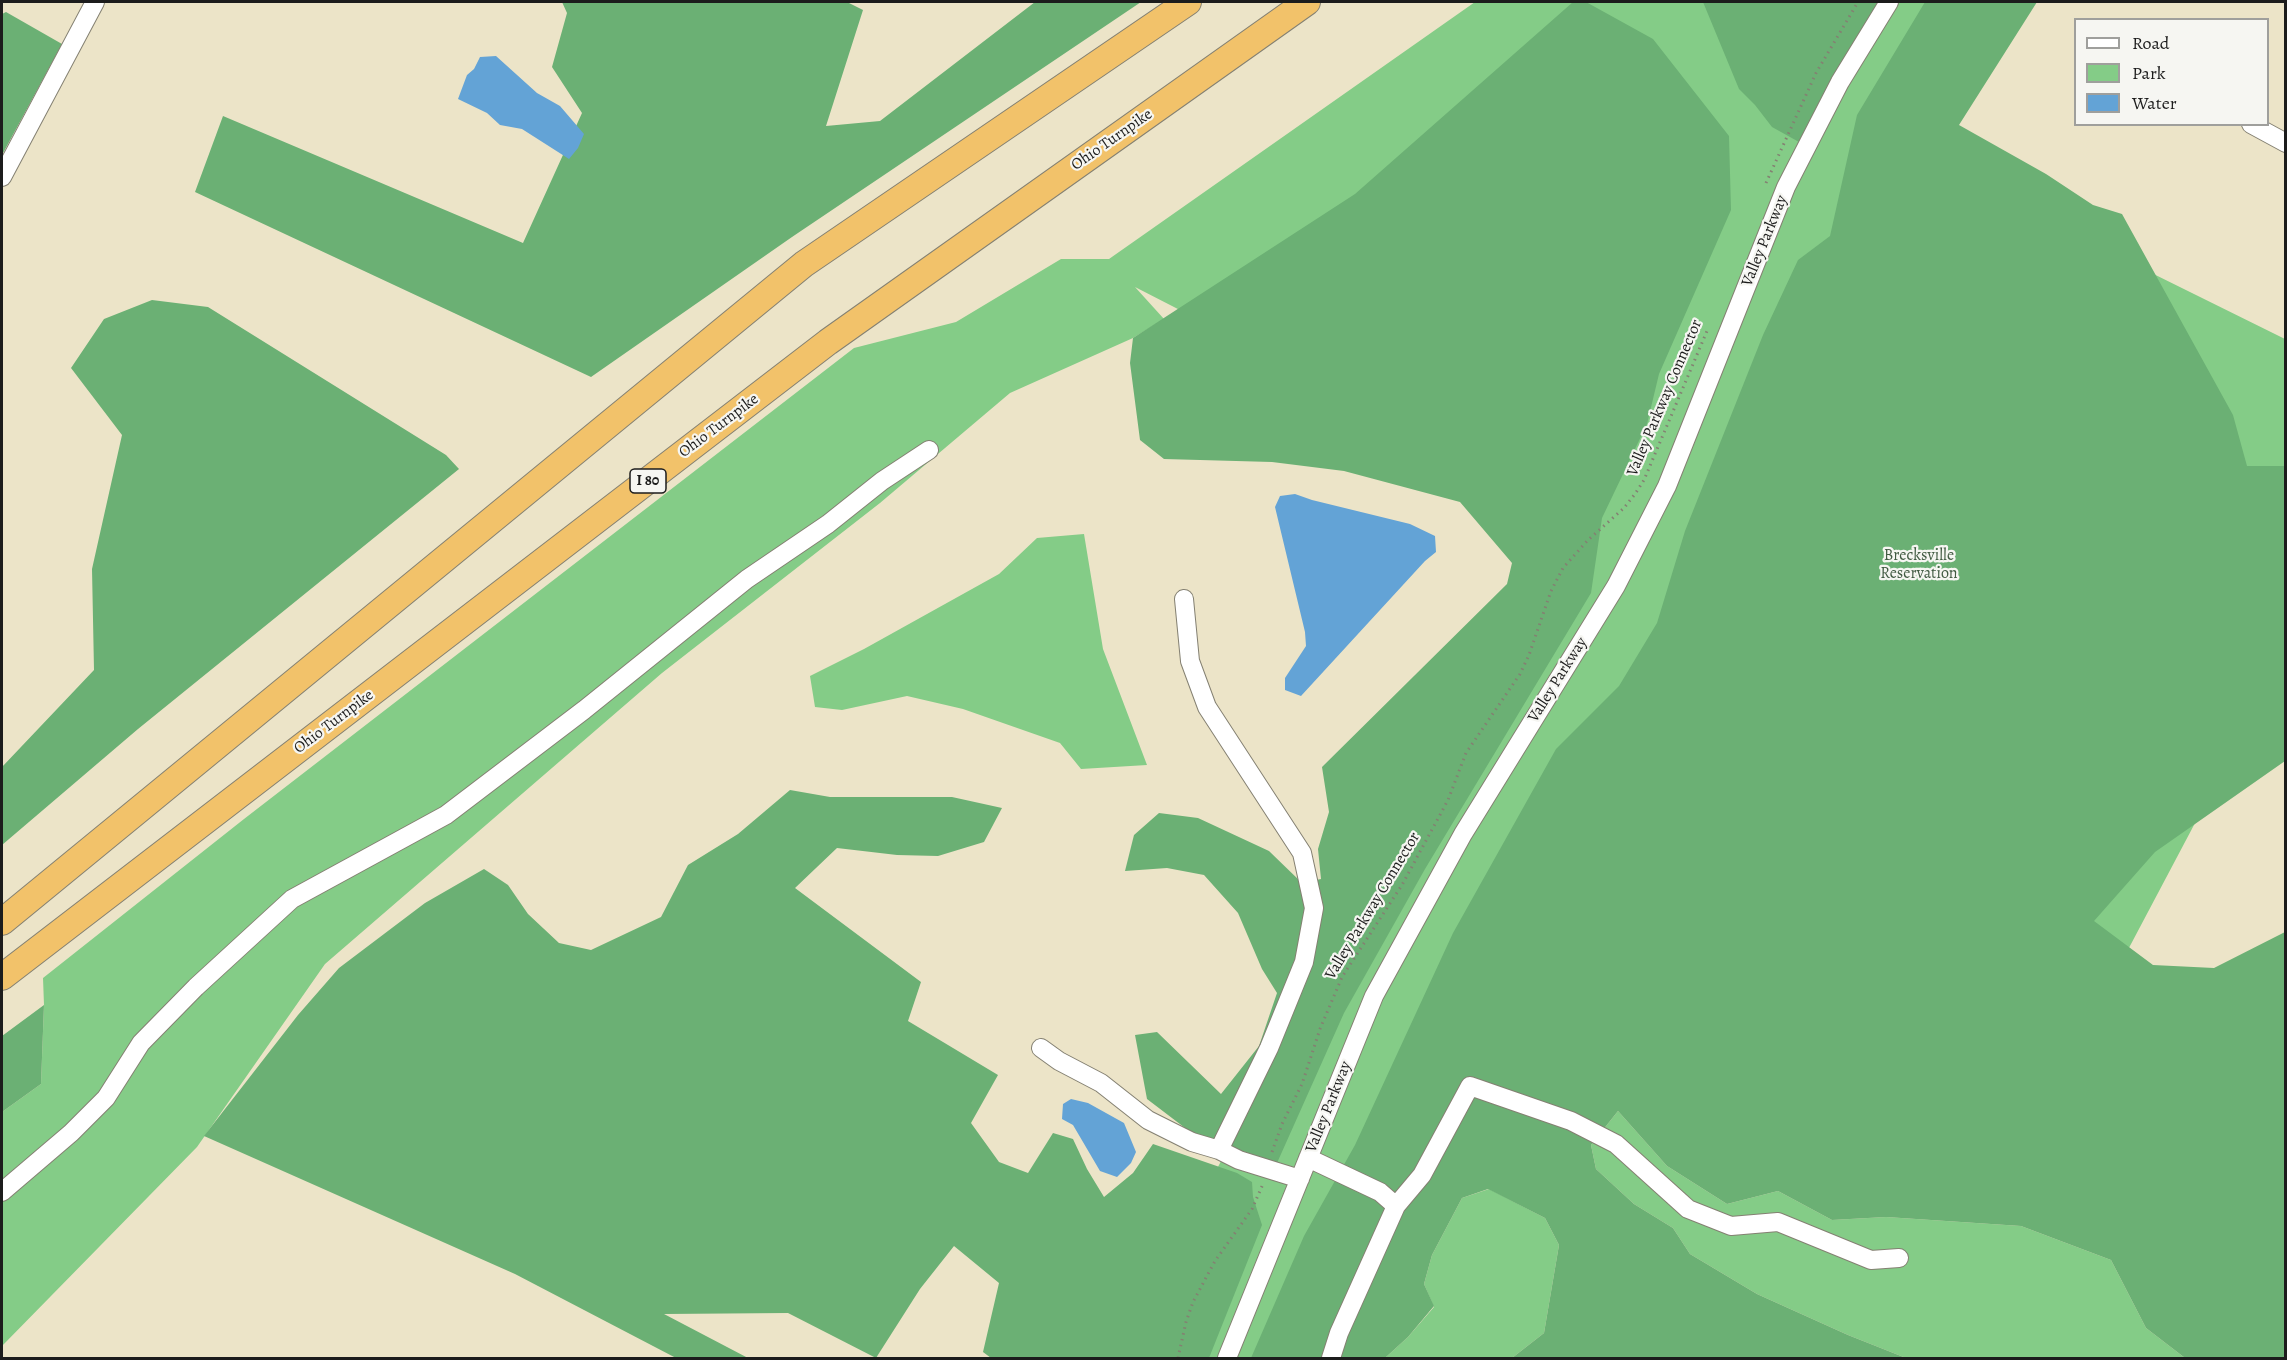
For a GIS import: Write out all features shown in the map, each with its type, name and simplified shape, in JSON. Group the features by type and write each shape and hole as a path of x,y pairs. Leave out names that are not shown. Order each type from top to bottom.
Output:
{"highway":[{"path":"2,922 804,264 1188,2"},
{"name":"Ohio Turnpike","path":"2,977 828,342 1307,2"}],"street":[{"path":"2,177 95,2"},
{"name":"Valley Parkway","path":"1227,1359 1374,996 1463,834 1616,586 1667,486 1786,187 1840,82 1890,2"},
{"path":"2255,126 2286,143"},
{"path":"2,1192 71,1133 106,1098 141,1043 196,987 292,899 446,815 584,710 747,579 828,524 882,482 929,450"},
{"path":"1184,599 1190,661 1207,707 1302,853 1314,908 1304,962 1269,1048 1219,1150"},
{"path":"1041,1048 1059,1061 1101,1083 1148,1120 1192,1142 1300,1179"},
{"path":"1330,1359 1339,1333 1396,1206 1422,1175 1470,1086 1571,1120 1616,1144 1688,1209 1710,1218 1731,1226 1778,1222 1871,1260 1899,1258"},
{"path":"1308,1158 1380,1192 1396,1206"}],"path":[{"path":"1763,192 1786,134 1816,73 1858,2"},
{"name":"Valley Parkway Connector","path":"1178,1359 1193,1302 1215,1262 1252,1209 1268,1168 1274,1144 1302,1084 1320,1029 1342,977 1402,885 1448,800 1466,753 1520,674 1551,591 1563,568 1588,540 1624,508 1644,480 1707,331"}],"green space":[{"path":"562,2 847,2 863,10 826,126 880,121 1035,2 1141,2 792,237 591,377 195,192 223,116 523,243 582,113 552,67 567,13"},
{"name":"Brecksville Reservation","path":"1475,2 2004,2 1923,160 2285,339 2285,653 2058,1082 1576,833 1305,1358 1120,1358 1558,504 1135,287 1164,319 1133,338 1010,393 880,503 662,673 325,964 197,1147 2,1346 2,1112 41,1084 43,978 244,819 854,348 956,322 1061,259 1109,259"},
{"path":"1573,2 1586,2 1653,39 1729,136 1731,210 1659,374 1647,424 1602,518 1591,593 1425,869 1344,1013 1277,1163 1193,1134 1147,1099 1135,1035 1157,1032 1221,1094 1259,1046 1277,993 1262,969 1238,913 1204,875 1167,868 1125,871 1134,835 1159,813 1198,818 1269,851 1302,883 1321,879 1318,849 1329,812 1322,767 1507,584 1512,563 1460,502 1344,471 1272,462 1164,459 1140,440 1130,363 1133,338 1355,194"},
{"path":"1703,2 1883,2 1799,142 1772,127 1739,89"},
{"path":"1925,2 2037,2 1959,125 2046,174 2093,205 2122,214 2233,415 2247,466 2285,466 2285,761 2155,852 2094,921 2153,965 2214,968 2285,932 2285,1358 2185,1358 2146,1328 2111,1260 2021,1226 1886,1217 1832,1220 1778,1191 1727,1204 1667,1166 1618,1111 1591,1145 1596,1169 1634,1204 1673,1228 1690,1254 1757,1294 1906,1358 1512,1358 1544,1333 1559,1245 1545,1218 1488,1189 1462,1198 1432,1255 1424,1284 1434,1306 1408,1337 1385,1358 1251,1358 1304,1236 1355,1145 1453,933 1556,749 1619,686 1657,623 1685,531 1763,335 1798,260 1830,236 1857,115"},
{"path":"6,12 62,44 2,155 2,14"},
{"path":"152,300 208,307 446,455 459,469 138,729 2,845 2,767 94,670 92,569 122,435 71,368 104,319"},
{"path":"1084,534 1103,649 1147,765 1081,769 1060,743 963,709 907,696 842,710 815,707 810,676 864,649 999,574 1037,538"},
{"path":"790,790 830,797 952,797 1002,808 984,842 938,856 897,855 837,848 795,888 921,982 908,1021 998,1075 971,1123 999,1162 1028,1173 1053,1133 1073,1139 1104,1197 1133,1173 1153,1144 1237,1173 1252,1182 1253,1197 1262,1225 1209,1358 991,1358 983,1352 999,1283 954,1246 920,1289 876,1358 788,1313 664,1314 748,1358 676,1358 515,1274 204,1136 298,1015 339,968 425,903 484,869 508,885 528,914 559,943 591,950 661,917 688,865 738,834"},
{"path":"44,1005 41,1084 2,1112 2,1036"},
{"path":"1618,1111 1667,1166 1727,1204 1778,1191 1832,1220 1886,1217 2021,1226 2111,1260 2146,1328 2185,1358 1906,1358 1848,1335 1757,1294 1690,1254 1673,1228 1634,1204 1596,1169 1591,1145"},
{"path":"1489,1189 1545,1218 1559,1245 1544,1333 1512,1358 1385,1358 1408,1337 1434,1307 1424,1284 1432,1255 1462,1198"}],"water":[{"path":"496,56 537,93 560,106 584,134 578,148 569,159 522,129 500,125 487,113 458,99 467,75 474,69 480,57"},
{"path":"1295,494 1410,524 1435,536 1436,552 1425,561 1301,696 1285,690 1285,678 1306,646 1305,632 1275,507 1280,496"},
{"path":"1071,1099 1088,1103 1124,1123 1136,1152 1131,1163 1117,1177 1100,1171 1073,1125 1062,1119 1063,1104"}]}
